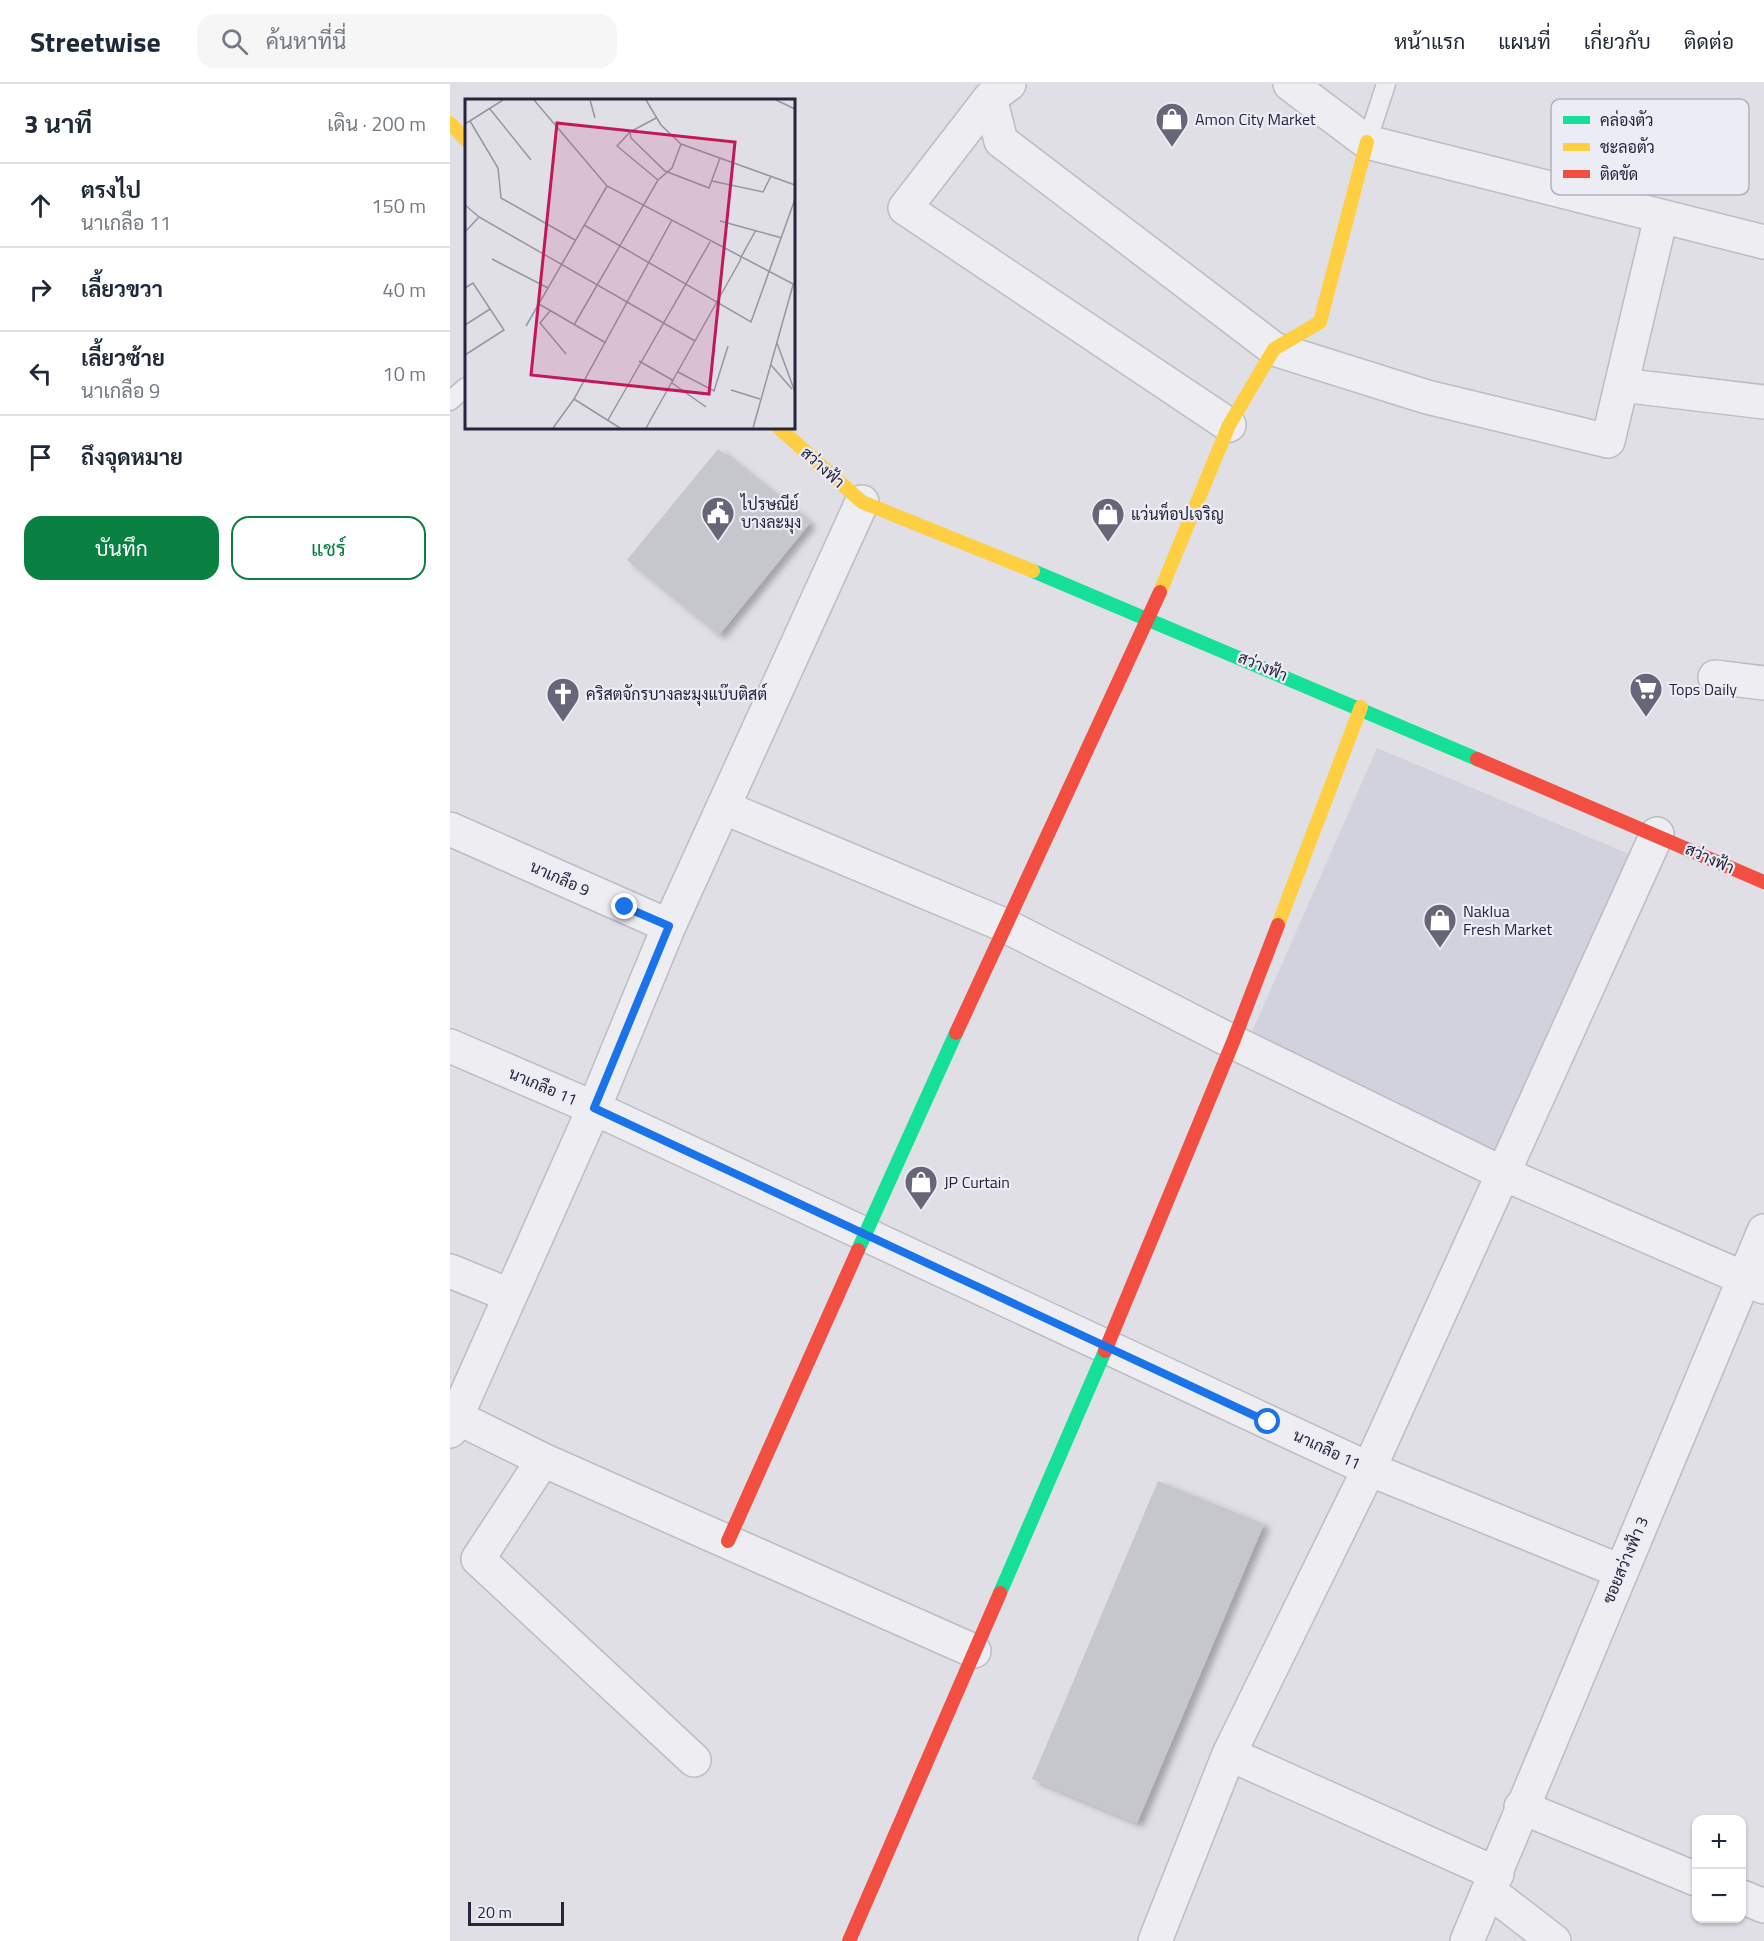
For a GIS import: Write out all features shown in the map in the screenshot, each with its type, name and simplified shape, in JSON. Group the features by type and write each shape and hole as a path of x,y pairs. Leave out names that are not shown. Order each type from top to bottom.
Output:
{"street":[{"path":"1290,84 1367,142 1551,189"},
{"path":"1000,91 1001,141 1274,349 1427,397 1608,441 1661,217"},
{"path":"1000,91 905,208 1229,425"},
{"path":"450,123 465,139"},
{"path":"728,1541 1004,925 1149,618 1229,425 1274,349 1320,322 1367,142"},
{"path":"1575,195 1764,242"},
{"path":"1621,385 1764,402"},
{"name":"สว่างฟ้า","path":"780,429 862,502 1361,707 1764,882"},
{"path":"862,502 669,926 594,1108 453,1424 543,1460 974,1651"},
{"path":"1715,677 1764,682"},
{"path":"849,1941 1106,1348 1233,1042 1361,707"},
{"path":"723,807 1004,925 1233,1042 1504,1174 1753,1282"},
{"name":"นาเกลือ 9","path":"450,829 669,926"},
{"path":"1155,1941 1230,1754 1369,1469 1657,834"},
{"name":"นาเกลือ 11","path":"450,1046 594,1108 1369,1469 1620,1571"},
{"name":"ซอยสว่างฟ้า 3","path":"1467,1941 1493,1883 1521,1807 1620,1571 1753,1282 1764,1231"},
{"path":"450,1271 509,1295"},
{"path":"543,1460 478,1559 694,1760"},
{"path":"1230,1754 1493,1883 1554,1941"},
{"path":"1521,1807 1692,1877"},
{"path":"1746,1899 1764,1906"}],"lane":[{"path":"1367,142 1386,84"},
{"path":"450,401 465,388"}],"shaded area":[{"name":"Naklua Fresh Market","path":"1377,748 1634,856 1496,1157 1248,1041"}],"building":[{"name":"ไปรษณีย์ บางละมุง","path":"718,449 810,523 719,635 627,560"},
{"path":"1158,1481 1264,1524 1137,1823 1032,1779"}],"traffic: fast":[{"path":"1033,571 1477,759"},
{"path":"858,1250 956,1033"},
{"path":"1000,1593 1105,1351"}],"traffic: slow":[{"path":"450,123 465,139"},
{"path":"1160,592 1229,425 1274,349 1320,322 1367,142"},
{"path":"780,429 862,502 1033,571"},
{"path":"1278,925 1361,707"}],"traffic: jam":[{"path":"956,1033 1160,592"},
{"path":"1477,759 1764,882"},
{"path":"1105,1351 1233,1042 1278,925"},
{"path":"728,1541 858,1250"},
{"path":"849,1941 1000,1593"}],"place":[{"name":"Amon City Market","path":"1172,148"},
{"name":"ไปรษณีย์ บางละมุง","path":"718,542"},
{"name":"แว่นท็อปเจริญ","path":"1108,543"},
{"name":"Tops Daily","path":"1646,718"},
{"name":"คริสตจักรบางละมุงแบ๊บติสต์","path":"563,723"},
{"name":"Naklua Fresh Market","path":"1440,949"},
{"name":"JP Curtain","path":"921,1211"}],"route":[{"path":"625,907 669,926 594,1108 1268,1422"}]}
